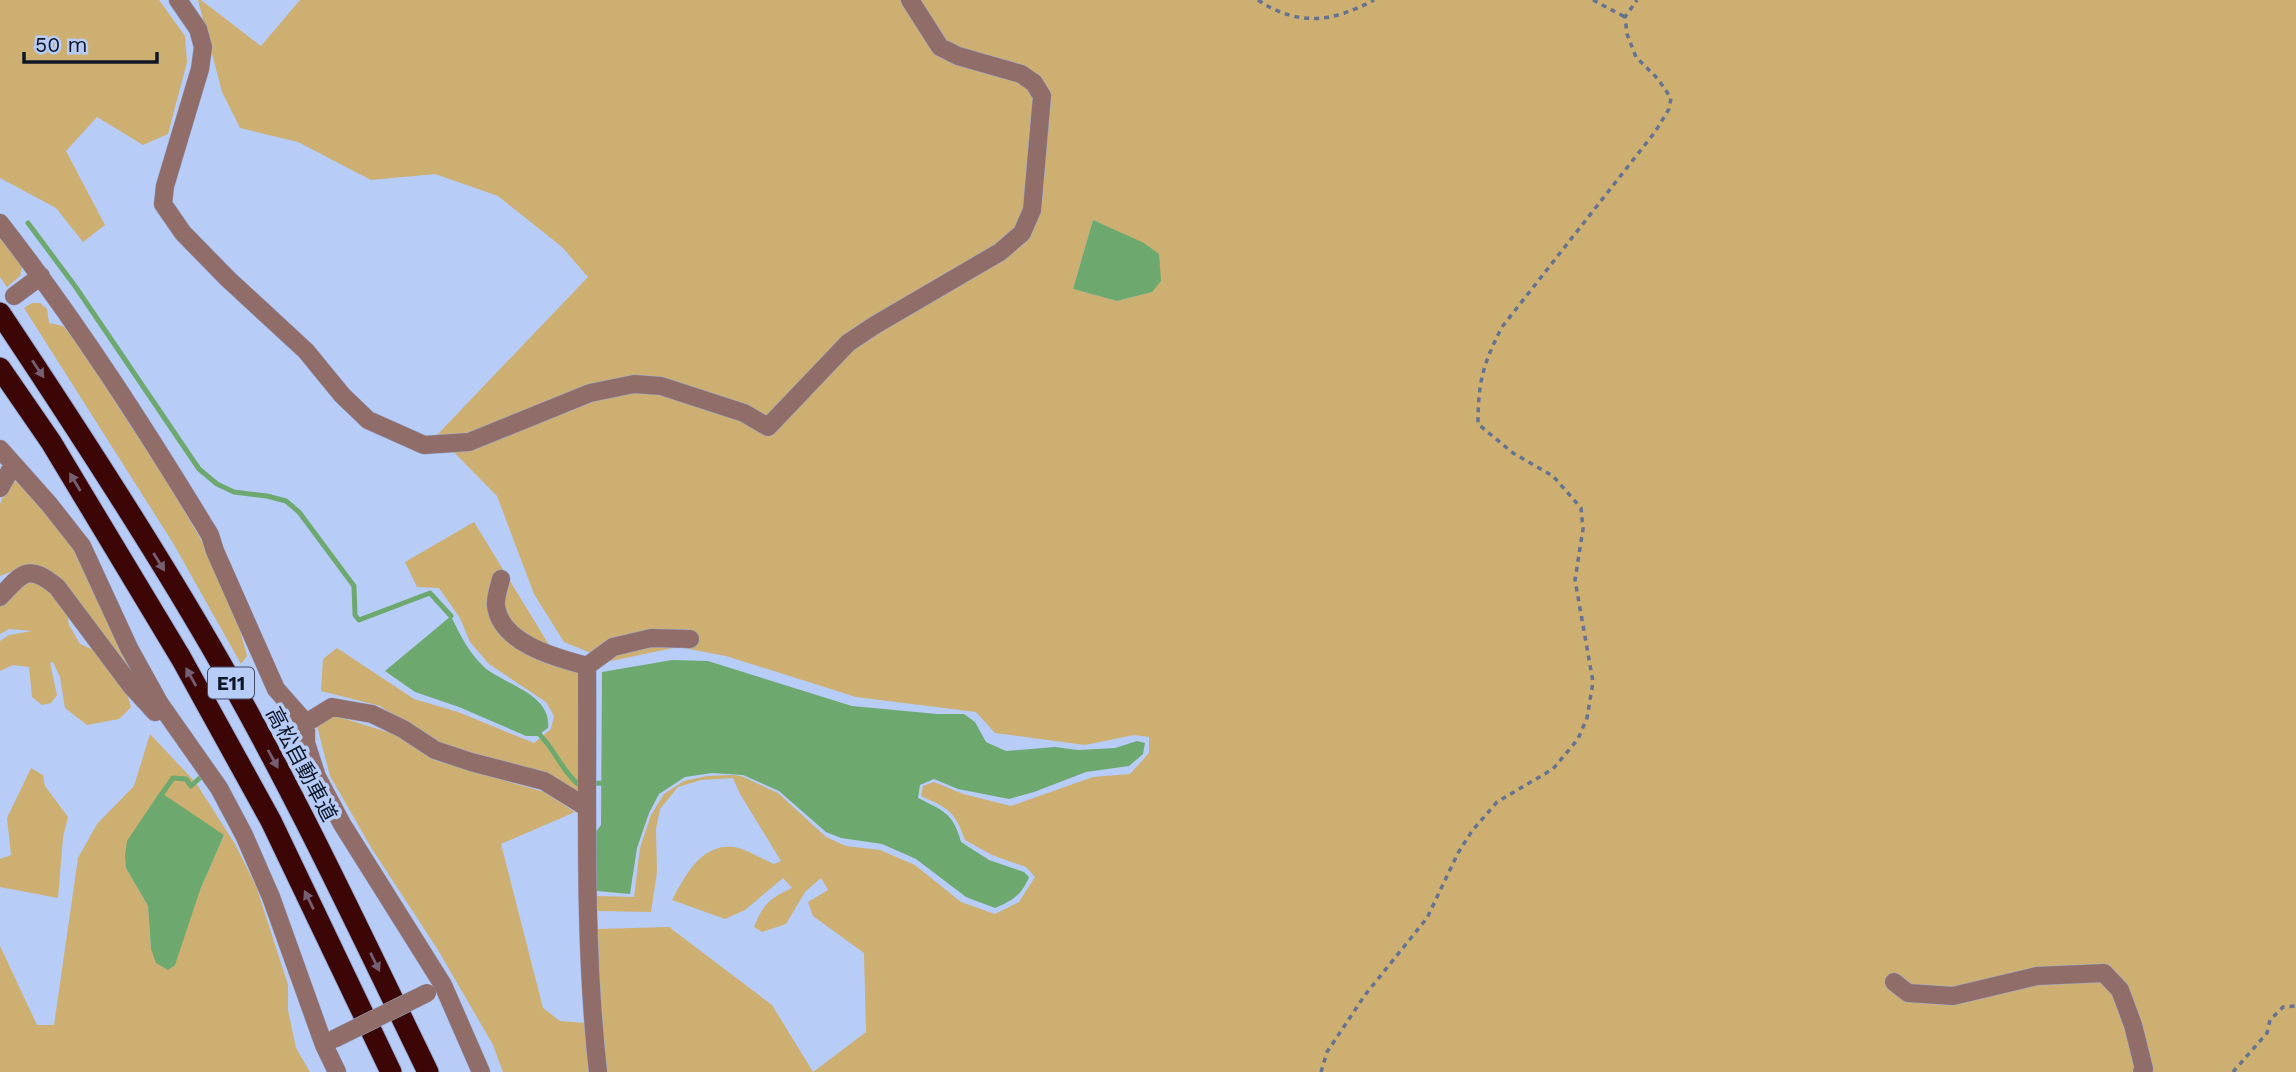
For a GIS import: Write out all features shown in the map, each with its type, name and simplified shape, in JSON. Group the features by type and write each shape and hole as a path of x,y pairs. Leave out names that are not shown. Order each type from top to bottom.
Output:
{"highway":[{"name":"高松自動車道","path":"0,313 79,432 209,643 299,808 428,1072"},
{"name":"E11","path":"0,368 51,442 187,670 271,821 391,1072"}],"street":[{"path":"178,0 198,29 203,47 200,69 165,186 163,204 183,233 306,351 342,396 368,420 424,445 469,442 590,393 634,384 661,386 721,405 744,413 768,427 848,343 1000,252 1022,233 1032,210 1042,96 1034,83 1021,74 958,56 940,47 910,0"},
{"path":"0,223 41,276 119,389 210,535 276,689 306,723 306,743 313,766 335,813 481,1072"},
{"path":"14,296 41,276"},
{"path":"0,449 82,546 129,648 163,707 219,788 244,835 271,897 329,1042 337,1072"},
{"path":"0,488 13,465"},
{"path":"0,597 20,575 31,573 45,576 57,587 132,687 155,712 163,707"},
{"path":"500,579 496,605 504,626 549,656 587,666"},
{"path":"587,666 613,647 651,638 690,639"},
{"path":"587,666 586,807 591,1006 598,1072"},
{"path":"306,723 332,707 372,714 403,729 435,750 544,780 586,807"},
{"path":"1894,982 1908,993 1953,996 2037,976 2104,973 2120,990 2133,1025 2144,1069 2142,1072"},
{"path":"329,1042 435,989"}],"path":[{"path":"1258,0 1284,14 1319,20 1343,15 1374,0"},
{"path":"1593,0 1625,17"},
{"path":"1321,1072 1327,1052 1365,995 1427,918 1458,853 1472,831 1497,802 1553,769 1578,739 1587,718 1593,682 1575,580 1583,529 1581,508 1553,476 1513,453 1478,424 1478,397 1485,359 1502,327 1655,132 1669,109 1671,98 1658,79 1636,57 1628,34 1625,17 1637,0"},
{"path":"2233,1072 2267,1033 2270,1020 2283,1007 2296,1006"}],"shaded area":[{"path":"0,0 159,0 185,36 187,62 168,134 143,145 97,117 66,151 105,225 83,242 56,208 0,178"},
{"path":"198,0 261,46 300,0 2296,0 2296,1072 813,1072 866,1032 864,953 813,916 808,902 828,890 821,878 805,892 786,924 762,932 754,927 764,907 792,888 783,878 745,910 725,919 672,900 696,863 712,850 734,847 774,864 781,861 733,778 701,780 678,787 660,809 656,829 657,872 651,912 598,911 596,896 634,897 640,848 651,815 664,794 684,781 707,776 741,776 778,793 826,837 846,846 880,850 915,865 961,902 995,914 1019,902 1035,877 1026,867 992,855 965,840 954,816 921,796 923,786 934,782 963,794 1011,806 1093,777 1130,774 1149,753 1149,737 1134,735 1085,745 995,733 976,712 856,697 726,656 678,647 611,661 564,642 534,594 497,496 437,435 588,277 562,247 498,196 435,174 371,180 298,142 240,128 222,92","holes":["1093,220 1113,230 1152,292 1117,301 1073,289"]},
{"path":"1093,220 1144,243 1159,254 1161,281 1152,292 1117,301 1073,289"},
{"path":"0,235 23,263 20,276 7,287 0,277"},
{"path":"32,303 40,303 47,309 49,323 63,326 78,344 169,485 206,548 239,627 247,656 241,664 173,543 24,308"},
{"path":"10,479 24,486 81,557 146,692 52,573 39,568 26,568 0,576 0,504"},
{"path":"474,522 557,658 580,671 578,795 443,746 380,706 321,691 323,659 337,648 414,699 458,712 534,743 551,729 554,716 546,702 489,664 470,642 460,618 439,588 417,587 405,562"},
{"path":"28,582 47,584 66,606 69,625 80,644 96,651 126,691 131,707 119,719 87,725 65,708 60,677 53,662 50,663 57,695 51,703 42,705 32,697 29,667 13,665 0,671 0,641 9,635 32,631 9,629 0,634 0,604"},
{"path":"451,616 469,650 484,667 525,692 543,707 548,728 537,736 526,736 459,707 415,692 385,671"},
{"path":"672,660 708,661 852,706 964,714 975,722 986,742 1006,751 1055,747 1078,750 1115,748 1137,741 1145,743 1143,754 1129,766 1086,772 1009,799 958,789 934,779 920,785 918,798 935,806 951,819 961,842 989,860 1024,872 1029,877 1016,897 995,908 966,897 916,859 882,844 841,838 826,832 779,791 743,775 712,773 685,777 659,794 637,848 630,894 597,891 595,833 601,825 602,672"},
{"path":"333,715 400,736 434,760 544,792 575,812 501,844 543,1008 560,1021 600,1024 596,929 669,927 772,1005 813,1072 503,1072 493,1045 438,950 372,849 330,776 317,726"},
{"path":"150,734 196,783 235,844 256,886 288,985 288,1010 296,1048 310,1072 0,1072 0,946 37,1025 54,1025 78,858 97,824 134,786","holes":["224,835 200,890 151,949 148,906 126,868"]},
{"path":"31,768 43,775 45,786 68,817 63,837 58,898 0,887 0,859 11,855 7,818"},
{"path":"160,792 224,835 200,890 175,965 168,970 156,963 151,949 148,906 126,868 125,855 127,841"}],"waterway":[{"path":"28,223 75,286 199,469 217,484 234,492 286,501 299,512 354,586 355,615 359,620 430,593 451,616"},
{"path":"536,731 578,784 605,783"},
{"path":"159,798 173,778 186,779 191,786 203,775"}]}
